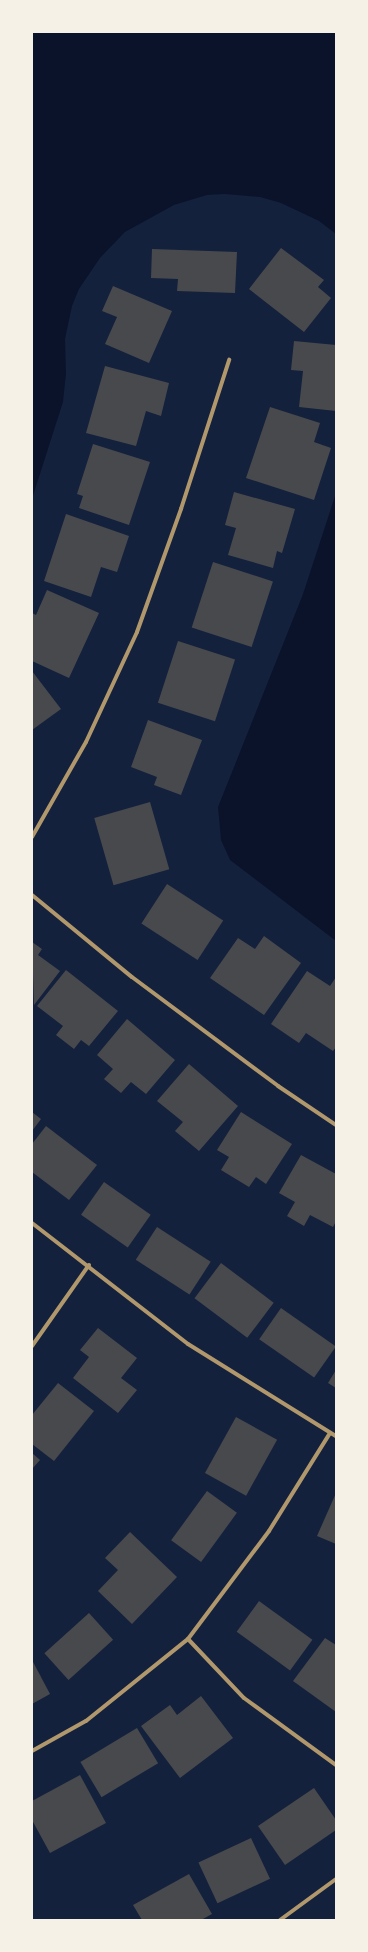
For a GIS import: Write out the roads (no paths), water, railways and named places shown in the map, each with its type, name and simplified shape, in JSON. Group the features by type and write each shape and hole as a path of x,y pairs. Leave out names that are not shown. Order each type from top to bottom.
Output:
{"street":[{"path":"32,837 86,742 137,632 178,517 229,360"},
{"path":"32,895 132,977 278,1086 336,1124"},
{"path":"32,1223 89,1265 188,1344 336,1436"},
{"path":"32,1346 89,1265"},
{"path":"32,1751 86,1721 188,1639 269,1531 330,1432"},
{"path":"188,1639 244,1698 336,1765"},
{"path":"280,1920 336,1879"}],"water":[{"path":"32,32 336,32 336,234 319,221 281,203 260,197 225,194 207,195 174,205 125,232 100,258 79,289 72,306 65,339 66,374 63,402 32,499"},
{"path":"336,493 336,941 230,860 221,840 218,807 303,594"}]}
